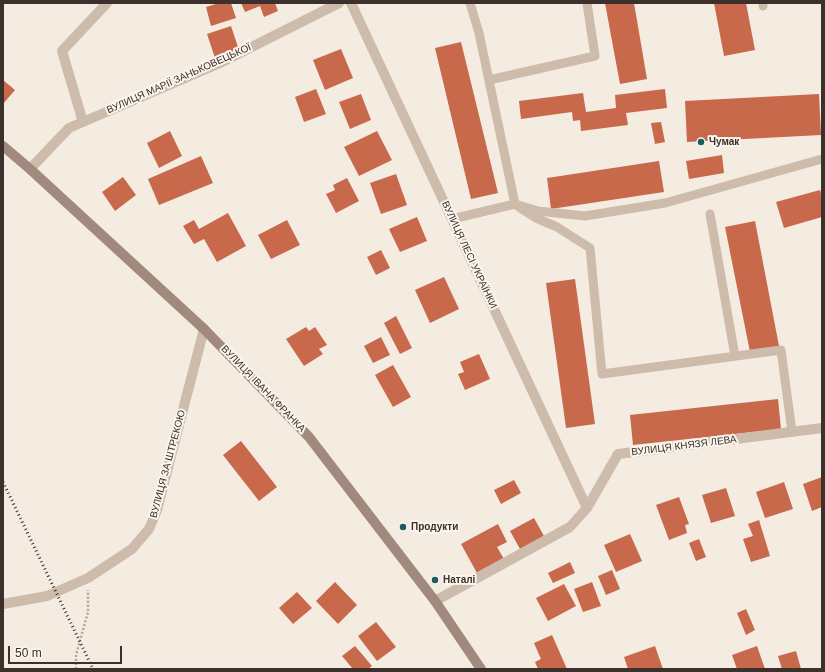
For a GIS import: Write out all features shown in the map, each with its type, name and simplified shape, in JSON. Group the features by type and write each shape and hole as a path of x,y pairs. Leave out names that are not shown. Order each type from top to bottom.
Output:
{"main road":[{"name":"ВУЛИЦЯ ІВАНА ФРАНКА","path":"3,146 30,168 204,329 309,437 435,601 481,669"}],"street":[{"path":"84,122 62,51 108,3"},
{"name":"ВУЛИЦЯ МАРІЇ ЗАНЬКОВЕЦЬКОЇ","path":"30,168 69,128 220,62 339,3"},
{"name":"ВУЛИЦЯ ЛЕСІ УКРАЇНКИ","path":"351,3 587,508"},
{"name":"ВУЛИЦЯ ЗА ШТРЕКОЮ","path":"3,604 47,596 88,578 132,549 150,529 158,510 204,329"},
{"name":"ВУЛИЦЯ КНЯЗЯ ЛЕВА","path":"435,601 570,527 587,508 618,454 822,428"}],"lane":[{"path":"470,3 479,33 515,204 536,218 557,228 590,248 602,374 781,350 792,432"},
{"path":"489,80 595,56 587,3"},
{"path":"452,219 515,204 538,211 585,216 665,203 822,158"},
{"path":"710,214 735,356"}],"path":[{"path":"76,669 76,655 88,612 88,578"}],"building":[{"path":"219,3 231,3 236,18 211,26 206,7"},
{"path":"241,3 275,3 278,11 264,17 260,6 245,12"},
{"path":"605,3 634,3 647,79 620,84"},
{"path":"714,3 746,3 755,50 724,56"},
{"path":"231,26 239,50 215,58 207,34"},
{"path":"461,42 498,193 471,199 435,48"},
{"path":"341,49 353,78 325,90 313,60"},
{"path":"3,80 15,90 3,104"},
{"path":"316,89 326,114 304,122 295,97"},
{"path":"665,89 667,108 626,113 628,125 581,131 580,120 573,121 572,112 521,119 519,101 583,93 586,112 616,108 615,95"},
{"path":"361,94 371,120 350,129 339,102"},
{"path":"819,94 821,135 687,142 685,101"},
{"path":"661,122 665,142 655,144 651,123"},
{"path":"170,131 182,156 159,168 147,143"},
{"path":"377,131 392,160 359,176 344,147"},
{"path":"722,155 724,173 689,179 686,161"},
{"path":"201,156 213,183 159,205 148,179"},
{"path":"659,161 664,192 551,209 547,178"},
{"path":"396,174 407,205 381,214 370,183"},
{"path":"123,177 136,195 115,211 102,192"},
{"path":"347,178 359,201 336,213 326,194 335,190 333,185"},
{"path":"820,190 822,197 822,217 784,228 776,202"},
{"path":"228,213 246,246 217,262 204,239 194,244 183,226 194,220 199,229"},
{"path":"417,217 427,241 400,252 389,229"},
{"path":"287,220 300,245 271,259 258,235"},
{"path":"755,221 779,346 750,352 725,227"},
{"path":"381,250 390,268 376,275 367,257"},
{"path":"444,277 459,309 430,323 415,290"},
{"path":"575,279 595,424 566,428 546,283"},
{"path":"396,316 412,348 400,354 384,323"},
{"path":"306,327 309,331 315,327 327,345 319,349 323,354 304,366 286,339"},
{"path":"381,337 390,355 373,363 364,346"},
{"path":"479,354 490,379 465,390 458,374 464,372 460,362"},
{"path":"393,365 411,397 393,407 375,375"},
{"path":"778,399 781,429 633,445 630,415"},
{"path":"241,441 277,487 259,501 223,455"},
{"path":"822,477 822,507 812,511 803,484"},
{"path":"514,480 521,493 501,504 494,490"},
{"path":"784,482 793,509 765,518 756,492"},
{"path":"726,488 735,516 711,523 702,495"},
{"path":"679,497 689,524 685,525 687,533 669,540 656,505"},
{"path":"534,518 544,536 520,549 510,531"},
{"path":"759,520 770,556 751,562 743,539 753,536 748,524"},
{"path":"498,524 507,542 497,547 504,559 477,573 461,544"},
{"path":"630,534 642,561 616,572 604,545"},
{"path":"699,539 706,557 696,561 689,543"},
{"path":"570,562 575,573 553,583 548,573"},
{"path":"612,570 620,589 606,595 598,576"},
{"path":"335,582 357,605 338,624 316,601"},
{"path":"592,582 601,606 583,612 574,589"},
{"path":"564,584 576,606 548,621 536,598"},
{"path":"297,592 312,608 293,624 279,608"},
{"path":"746,609 755,630 746,635 737,613"},
{"path":"376,622 396,647 377,661 358,636"},
{"path":"552,635 567,669 538,669 535,662 541,659 534,643"},
{"path":"355,646 372,666 368,669 353,669 342,656"},
{"path":"655,646 663,669 628,669 624,657"},
{"path":"757,646 765,669 737,669 732,655"},
{"path":"796,651 801,669 782,669 778,656"}],"railway":[{"path":"3,482 93,669"}],"place":[{"name":"Чумак","path":"701,142"},
{"name":"Продукти","path":"403,527"},
{"name":"Наталi","path":"435,580"}]}
